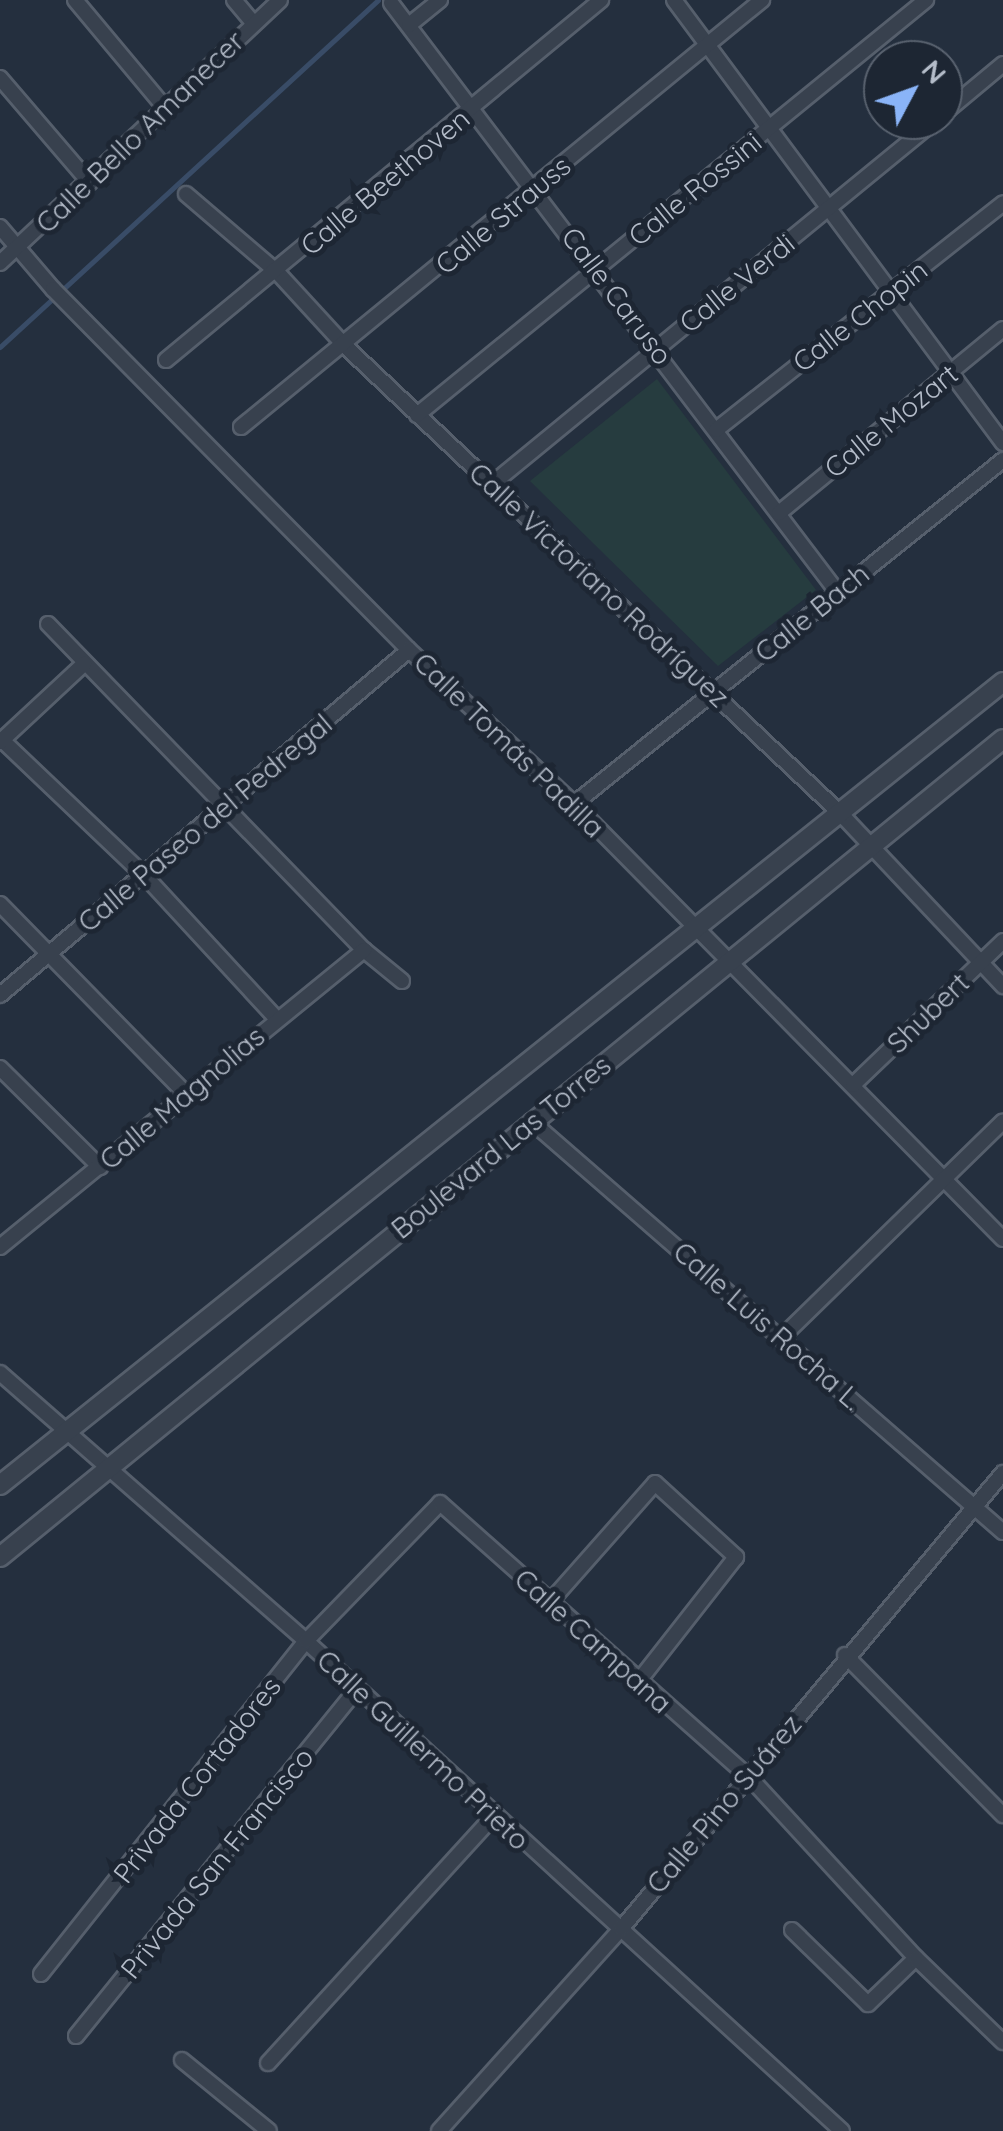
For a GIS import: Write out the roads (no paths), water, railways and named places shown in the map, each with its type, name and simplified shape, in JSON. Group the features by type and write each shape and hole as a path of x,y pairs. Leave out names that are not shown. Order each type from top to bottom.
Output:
{"street":[{"path":"75,0 166,109"},
{"path":"234,0 254,24"},
{"name":"Calle Bello Amanecer","path":"0,263 90,184 280,0"},
{"path":"408,25 440,0"},
{"name":"Calle Beethoven","path":"166,360 278,272 601,0"},
{"path":"674,0 1003,443"},
{"name":"Calle Strauss","path":"242,427 762,0"},
{"name":"Calle Rossini","path":"418,415 926,0"},
{"name":"Calle Caruso","path":"391,3 536,188 838,593"},
{"path":"963,97 1003,64"},
{"path":"0,78 90,184"},
{"name":"Calle Verdi","path":"492,484 911,140"},
{"name":"Calle Victoriano Rodríguez","path":"186,194 278,272 345,346 840,814 1003,986"},
{"name":"Calle Chopin","path":"716,430 1003,203"},
{"name":"Calle Tomás Padilla","path":"0,227 58,294 409,650 574,804 692,928 1003,1238"},
{"name":"Calle Mozart","path":"778,513 1003,329"},
{"name":"Calle Bach","path":"574,804 1003,460"},
{"path":"48,624 228,803 364,950 402,981"},
{"name":"Calle Paseo del Pedregal","path":"0,996 409,650"},
{"path":"84,664 1,741 144,876 277,1019"},
{"name":"Boulevard Las Torres","path":"0,1485 1003,682"},
{"name":"Boulevard Las Torres","path":"0,1557 1003,739"},
{"path":"0,904 52,952 187,1095"},
{"name":"Shubert","path":"853,1085 1003,941"},
{"name":"Calle Magnolias","path":"2,1242 100,1167 364,950"},
{"path":"0,1068 100,1167"},
{"path":"781,1338 1003,1121"},
{"name":"Calle Luis Rocha L.","path":"532,1122 1003,1532"},
{"name":"Calle Guillermo Prieto","path":"0,1373 70,1429 306,1641 493,1817 621,1928 842,2131"},
{"name":"Calle Pino Suárez","path":"439,2131 621,1928 972,1504 1003,1472"},
{"path":"549,1603 655,1483 736,1558 638,1682"},
{"name":"Privada Cortadores","path":"41,1974 306,1641 440,1503"},
{"name":"Calle Campana","path":"440,1503 638,1682 749,1776 916,1958 1003,2042"},
{"path":"846,1655 1003,1815"},
{"name":"Privada San Francisco","path":"76,2036 357,1689"},
{"path":"268,2063 493,1817"},
{"path":"792,1930 868,2004 916,1958"},
{"path":"182,2060 269,2131"}],"waterway":[{"path":"0,347 378,0"}]}
